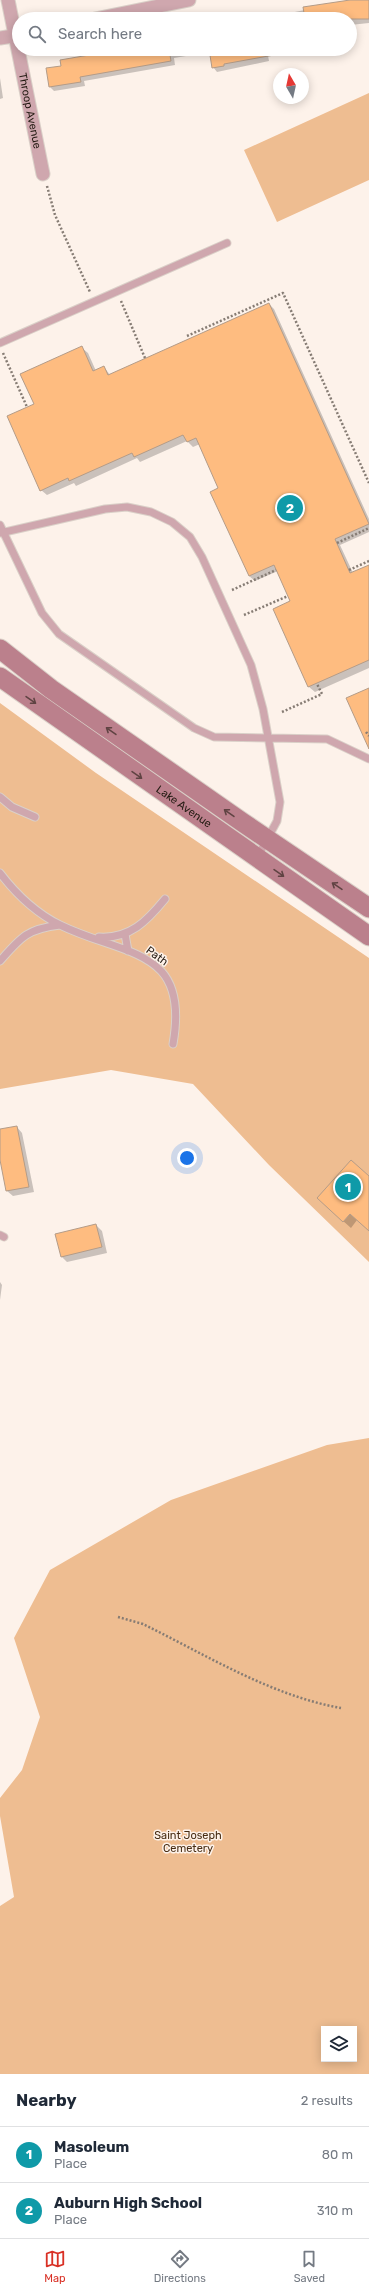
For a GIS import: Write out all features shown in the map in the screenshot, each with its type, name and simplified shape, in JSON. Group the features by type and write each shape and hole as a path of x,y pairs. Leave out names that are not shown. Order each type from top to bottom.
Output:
{"main road":[{"name":"Lake Avenue","path":"0,649 51,688 267,839 369,908"},
{"name":"Lake Avenue","path":"0,677 369,936"}],"street":[{"name":"Throop Avenue","path":"8,0 12,18"},
{"path":"130,12 189,0"},
{"path":"0,38 12,36"},
{"name":"Throop Avenue","path":"20,56 43,174"}],"lane":[{"path":"0,343 227,243"},
{"path":"2,533 105,509 127,508 151,512 172,522 190,537 202,557 250,665 264,709 280,802 277,821 257,858"},
{"path":"0,525 2,533 42,613 59,634 194,728 214,737 327,739 369,759"},
{"path":"0,797 12,807 35,818"},
{"name":"Path","path":"0,873 12,888 38,912 60,925 128,951 156,966 173,989 177,1015 173,1044"},
{"name":"Path","path":"91,937 106,938 125,934 146,920 164,899"},
{"name":"Path","path":"0,961 23,936 33,929 60,925"},
{"path":"125,934 128,951"}],"path":[{"path":"43,174 55,215 95,301"},
{"path":"116,292 145,358"},
{"path":"187,336 283,293 369,483"},
{"path":"0,347 27,407"},
{"path":"337,543 369,528"},
{"path":"349,570 369,561"},
{"path":"232,590 276,570"},
{"path":"244,615 288,596"},
{"path":"282,712 322,694 317,684"},
{"path":"366,732 369,736"},
{"path":"118,1617 143,1624 286,1693 314,1703 341,1708"}],"green space":[{"path":"369,93 369,180 277,222 244,150"},
{"path":"0,703 96,773 369,958 369,1262 269,1165 193,1084 111,1070 0,1089"},
{"name":"Saint Joseph Cemetery","path":"369,1438 369,2074 0,2074 0,1906 14,1897 0,1816 0,1798 22,1770 40,1717 14,1638 50,1570 171,1500 327,1445"}],"building":[{"path":"350,0 369,0 369,19 357,19 357,12 304,12 303,7"},
{"path":"83,56 170,56 171,61 80,77 81,82 49,87 46,68 61,66 60,60"},
{"path":"210,56 268,56 224,64 224,66 212,68"},
{"path":"269,303 369,524 335,539 350,573 369,565 369,660 308,687 273,609 290,601 274,565 249,576 210,492 218,488 196,438 187,442 183,435 134,457 132,453 69,481 68,478 40,491 7,416 34,404 20,374 82,346 93,371 104,366 108,375"},
{"path":"369,688 369,749 346,698"},
{"path":"17,1126 29,1187 6,1191 0,1160 0,1129"},
{"path":"351,1160 369,1176 369,1231 350,1214 343,1222 317,1198"},
{"path":"96,1224 102,1247 61,1257 55,1234"}],"place":[{"name":"Auburn High School","path":"290,508"},
{"name":"Masoleum","path":"348,1187"}]}
